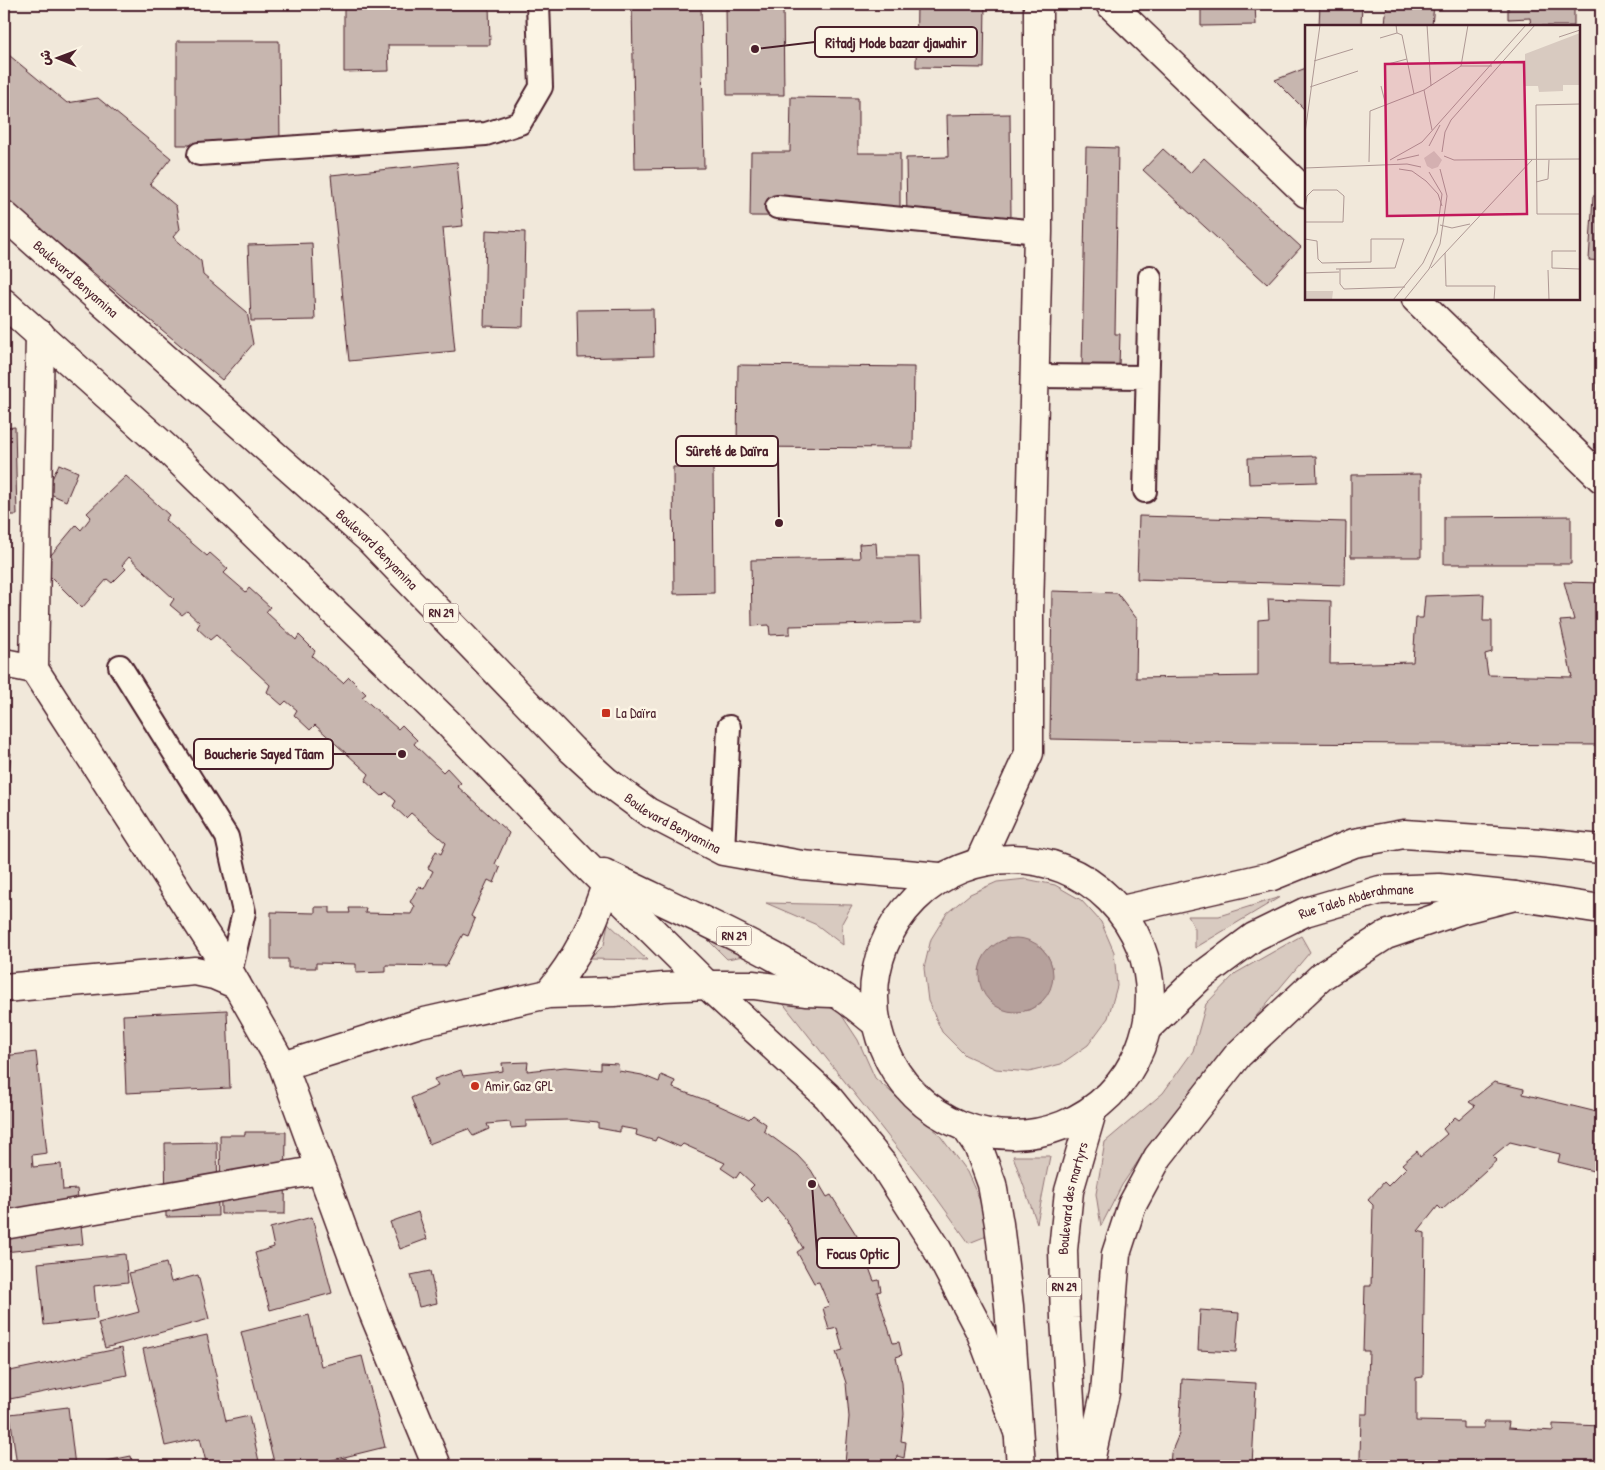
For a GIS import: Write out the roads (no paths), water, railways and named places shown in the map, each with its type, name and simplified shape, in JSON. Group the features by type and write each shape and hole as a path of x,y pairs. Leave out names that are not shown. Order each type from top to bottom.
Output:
{"main road":[{"path":"980,860 1029,753 1029,613 1038,232 1038,4"},
{"path":"1110,4 1305,192"},
{"name":"Boulevard Benyamina","path":"4,215 369,539 572,750 606,781 648,812 723,851 802,865 940,877"},
{"path":"1417,300 1601,478"},
{"name":"RN 29","path":"4,303 166,449 216,497 448,722 584,863 752,945 838,993 876,1023"},
{"path":"40,334 34,669 234,979 283,1066 373,1312 436,1466"},
{"path":"4,663 34,669"},
{"path":"1122,910 1272,876 1354,843 1404,834 1541,842 1601,849"},
{"path":"1020,857 1058,865 1094,883 1122,910 1142,946 1151,986 1148,1027 1128,1074 1092,1112 1062,1127 1031,1135 998,1136 966,1128 934,1112 907,1088 887,1057 876,1023 874,980 886,940 908,904 940,877 980,860 1020,857"},
{"path":"584,863 707,985 827,1096 884,1166 936,1247 981,1333 1018,1432"},
{"path":"548,994 568,970 584,943 606,884"},
{"name":"Rue Taleb Abderahmane","path":"1148,1027 1200,977 1254,937 1305,912 1380,890 1439,888 1514,896 1600,911"},
{"path":"1090,1466 1105,1393 1116,1254 1132,1205 1158,1157 1238,1056 1322,976 1386,935 1460,910 1514,896"},
{"path":"4,988 195,971 234,979"},
{"path":"283,1066 420,1023 548,994 614,992 707,985 754,985 805,992 838,993"},
{"name":"Boulevard des martyrs","path":"1074,1466 1063,1250 1070,1191 1092,1112"},
{"path":"966,1128 978,1146 989,1177 999,1224 1009,1306 1021,1466"},
{"path":"4,1225 320,1170"}],"lane":[{"path":"199,154 486,134 520,123 541,87 538,4"},
{"path":"777,207 1038,232"},
{"path":"1145,491 1150,277"},
{"path":"1035,376 1147,377"},
{"path":"120,666 228,837 244,912 234,979"},
{"path":"723,851 729,727"}],"place":[{"name":"Ritadj Mode bazar djawahir","path":"755,49"},
{"name":"Sûreté de Daïra","path":"779,523"},
{"name":"La Daïra","path":"606,713"},
{"name":"Boucherie Sayed Tâam","path":"402,754"},
{"name":"Amir Gaz GPL","path":"475,1086"},
{"name":"Focus Optic","path":"812,1184"}]}
